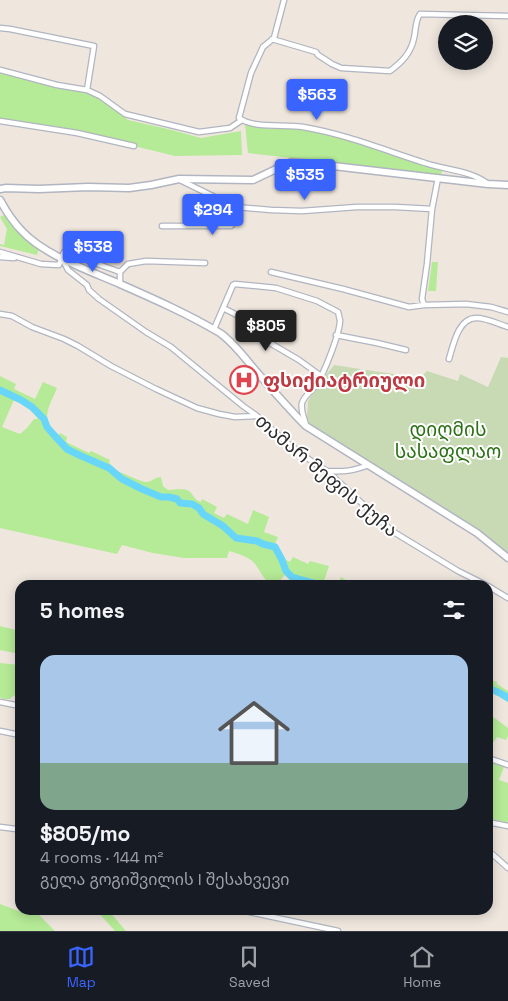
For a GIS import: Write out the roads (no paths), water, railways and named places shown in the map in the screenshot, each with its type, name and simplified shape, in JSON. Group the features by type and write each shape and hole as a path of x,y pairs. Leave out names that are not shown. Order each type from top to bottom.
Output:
{"street":[{"path":"282,0 272,40 263,47 251,73 239,118 257,124 302,127 351,138 427,164 470,174 488,184"},
{"path":"272,40 316,52 341,68 390,71 407,56 412,48 417,20 420,14 508,16"},
{"path":"0,28 94,46 87,90"},
{"path":"0,70 56,85 87,90 100,96 125,114 199,132 230,128 242,120"},
{"path":"0,121 77,133 134,146"},
{"path":"0,189 129,188 194,179 253,180 291,162 508,185"},
{"path":"424,305 422,299 432,209 438,178"},
{"path":"179,180 235,207 302,211 358,207 432,209"},
{"path":"0,200 23,232 48,252 168,306 226,337 306,426 477,533 508,558"},
{"path":"162,226 231,226 235,207"},
{"path":"0,252 41,264 59,265 64,252 120,272"},
{"path":"1,258 22,258"},
{"name":"თამარ მეფის ქუჩა","path":"62,258 68,270 87,285 89,290 99,299 171,347 257,416 286,442 328,471 392,531 477,580"},
{"path":"120,284 120,272 128,264 146,261 205,263"},
{"path":"270,272 409,307 476,304 508,312"},
{"path":"214,329 234,284 276,288 317,301 338,312 340,321 330,357 322,376 302,401 302,414 306,426"},
{"path":"223,308 237,315 270,343 322,376"},
{"path":"0,314 12,316 32,327 64,339 156,389 198,408 234,417 257,416"},
{"path":"449,360 456,333 471,320 476,318 508,327"},
{"path":"336,335 406,350"},
{"path":"328,471 352,471 369,465"},
{"name":"თამარ მეფის ქუჩა","path":"493,589 508,598"},
{"path":"0,702 15,705"},
{"path":"0,731 15,734"},
{"path":"493,760 508,765"},
{"path":"493,823 508,826"},
{"path":"0,827 15,829"},
{"path":"493,855 508,868"},
{"path":"263,915 338,931"}],"waterway":[{"path":"0,390 32,407 44,419 47,427 67,449 109,468 122,479 142,489 161,497 177,499 180,503 192,504 199,508 203,514 223,526 236,538 257,541 275,547 286,571 292,577 303,580"},
{"path":"493,690 508,698"}],"place":[{"name":"ფსიქიატრიული","path":"244,380"}],"park label":[{"name":"დიღმის სასაფლაო","path":"448,440"}]}
